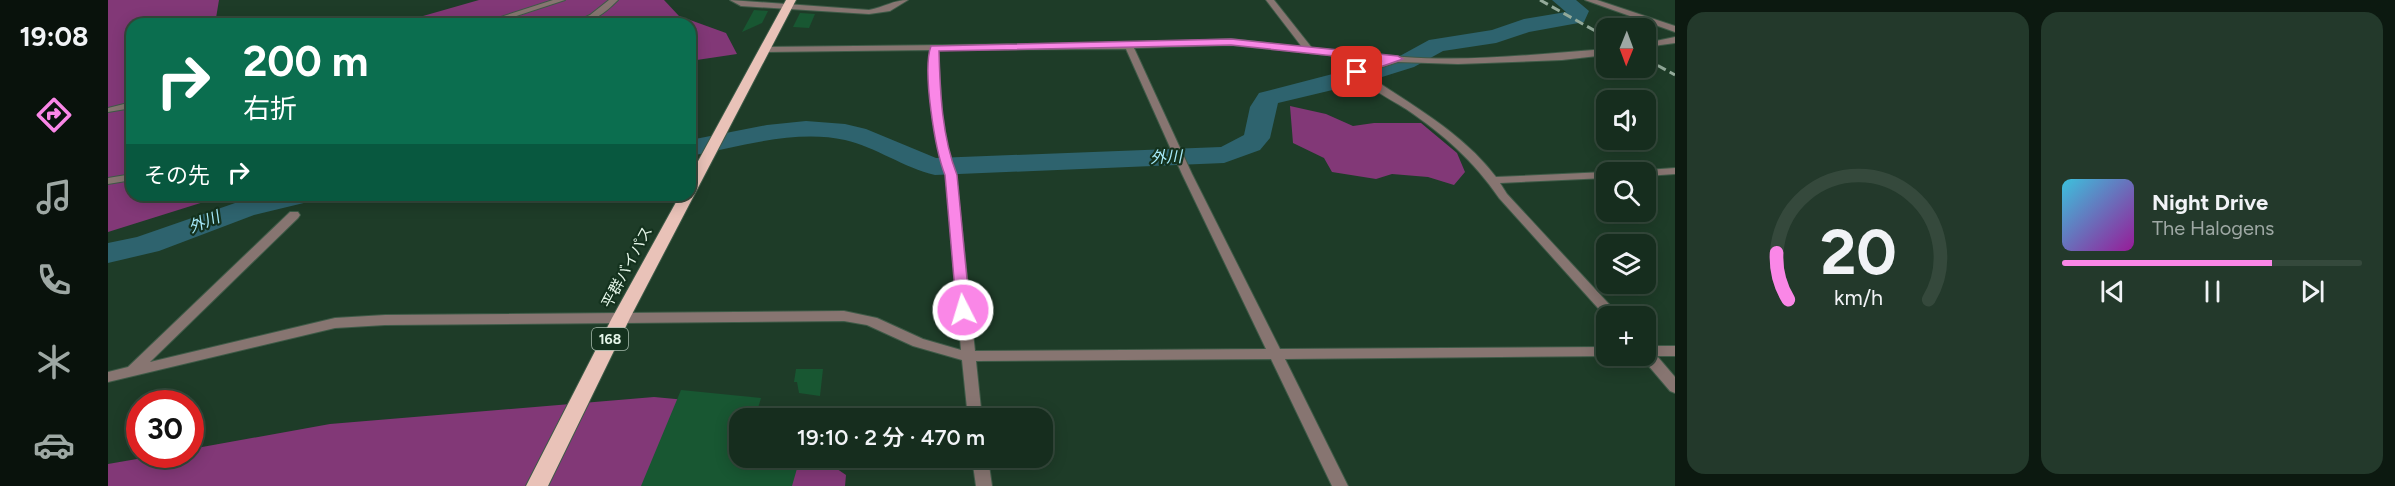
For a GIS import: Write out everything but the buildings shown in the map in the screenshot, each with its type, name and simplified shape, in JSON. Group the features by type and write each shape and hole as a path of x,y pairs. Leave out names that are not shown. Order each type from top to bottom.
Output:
{"highway":[{"path":"696,179 789,3"},
{"name":"平群バイパス","path":"537,486 621,318 685,201"}],"street":[{"path":"259,0 266,0"},
{"path":"502,18 561,0"},
{"path":"590,18 614,0"},
{"path":"734,0 741,4 789,3 869,12 887,9 904,0"},
{"path":"844,10 848,0"},
{"path":"1270,0 1310,51"},
{"path":"1589,0 1675,28"},
{"path":"1656,43 1675,40"},
{"path":"765,49 1129,46 1231,42 1422,60 1562,57 1596,53"},
{"path":"1129,46 1174,147 1340,486"},
{"path":"934,48 934,84 945,160 951,175 974,408"},
{"path":"1401,59 1362,75 1454,141 1494,180 1503,196 1604,306"},
{"path":"110,110 126,106"},
{"path":"1656,172 1675,171"},
{"path":"1494,180 1596,175"},
{"path":"108,182 126,178"},
{"path":"132,371 294,215"},
{"path":"108,377 335,323 385,320 865,318 889,327 911,340 967,356 1596,351"},
{"path":"1656,352 1675,351"},
{"path":"1656,364 1675,387"},
{"path":"981,468 984,486"}],"shaded area":[{"path":"108,0 219,0 216,18 126,18 126,201 207,201 108,232"},
{"path":"479,0 664,0 679,16 685,18 416,18"},
{"path":"696,22 726,33 737,54 696,60"},
{"path":"1290,106 1326,114 1353,126 1374,123 1421,123 1457,153 1465,172 1454,185 1428,177 1392,174 1376,179 1332,172 1324,158 1293,143"},
{"path":"654,397 751,406 754,408 729,408 729,468 836,468 846,475 845,486 108,486 108,464 126,461 126,468 204,468 204,447 330,424"}],"waterway":[{"name":"外川","path":"696,147 767,133 806,129 857,135 935,167 1224,155 1241,150 1256,138 1260,116 1268,98 1357,77 1406,62 1437,45 1496,36 1524,26 1576,17 1578,11 1562,0"},
{"name":"外川","path":"108,253 148,244 215,218 268,201"}],"railway":[{"path":"1540,0 1596,31"},
{"path":"1656,65 1675,75"}],"route":[{"path":"963,310 951,175 945,160 934,84 934,48 1129,46 1231,42 1398,59 1357,72"}]}
